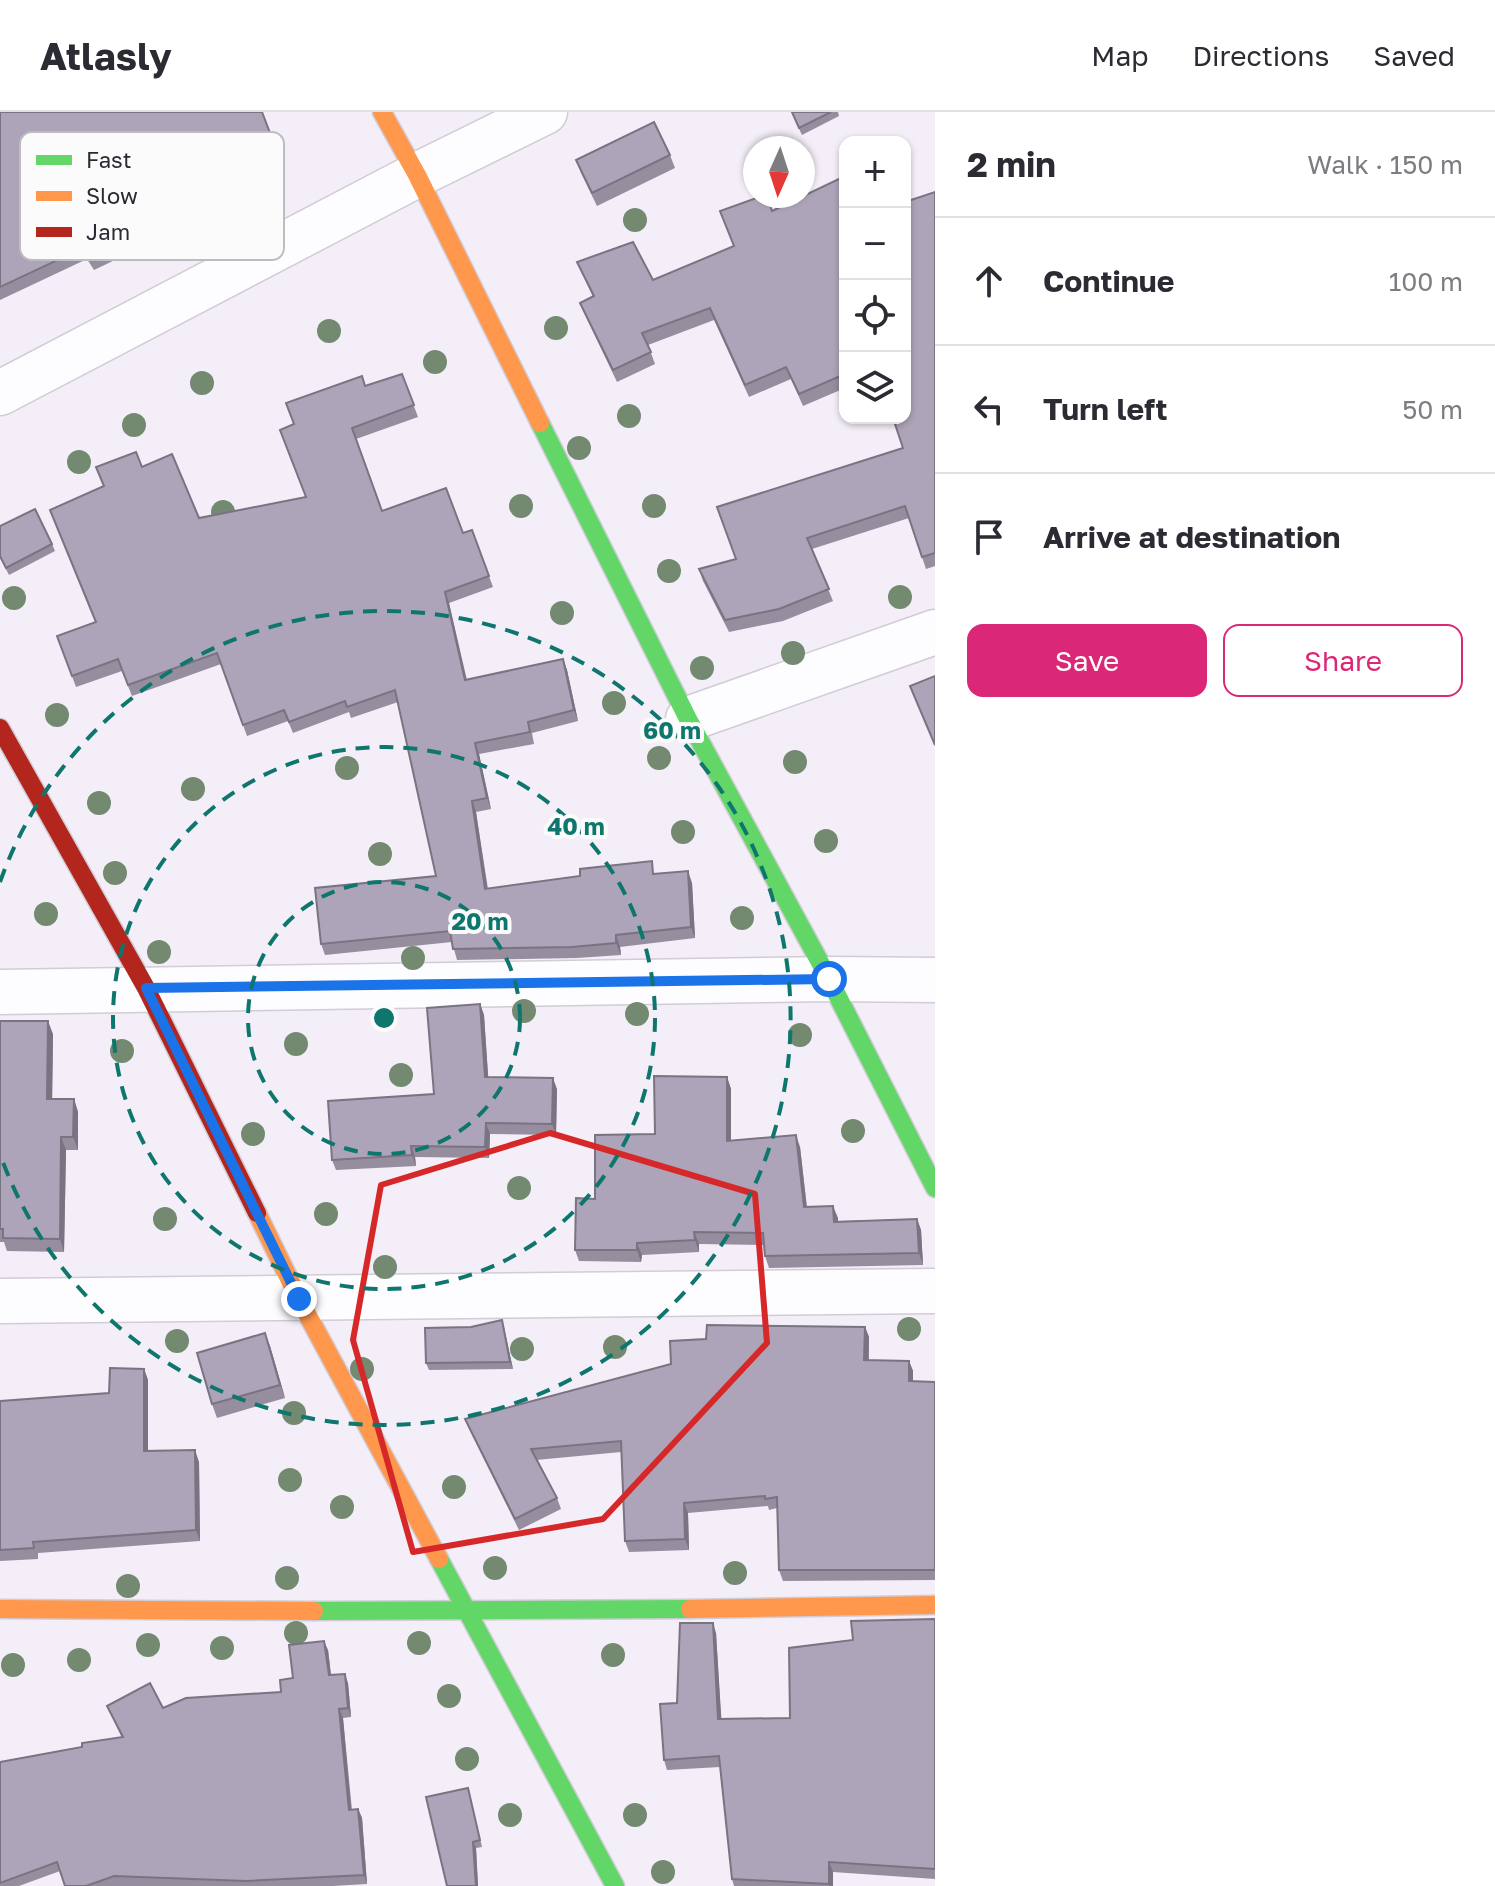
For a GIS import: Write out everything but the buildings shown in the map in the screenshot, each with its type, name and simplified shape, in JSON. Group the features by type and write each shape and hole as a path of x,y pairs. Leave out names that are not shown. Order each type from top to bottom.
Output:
{"street":[{"path":"382,112 417,175 688,719 829,979 935,1188"},
{"path":"284,245 545,112"},
{"path":"0,393 254,260"},
{"path":"688,719 935,632"},
{"path":"0,728 146,988 299,1299 615,1886"},
{"path":"0,992 935,980"},
{"path":"0,1301 935,1291"},
{"path":"0,1609 466,1612 935,1605"}],"highlighted area":[{"path":"550,1133 755,1194 767,1343 603,1519 413,1552 353,1340 381,1185"}],"traffic: fast":[{"path":"540,423 688,719 829,979 935,1188"},
{"path":"439,1559 615,1886"},
{"path":"314,1611 690,1609"}],"traffic: slow":[{"path":"382,112 417,175 540,423"},
{"path":"257,1213 299,1299 439,1559"},
{"path":"690,1609 935,1605"},
{"path":"0,1609 314,1611"}],"traffic: jam":[{"path":"0,728 146,988 257,1213"}],"route":[{"path":"299,1299 146,988 829,979"}]}
